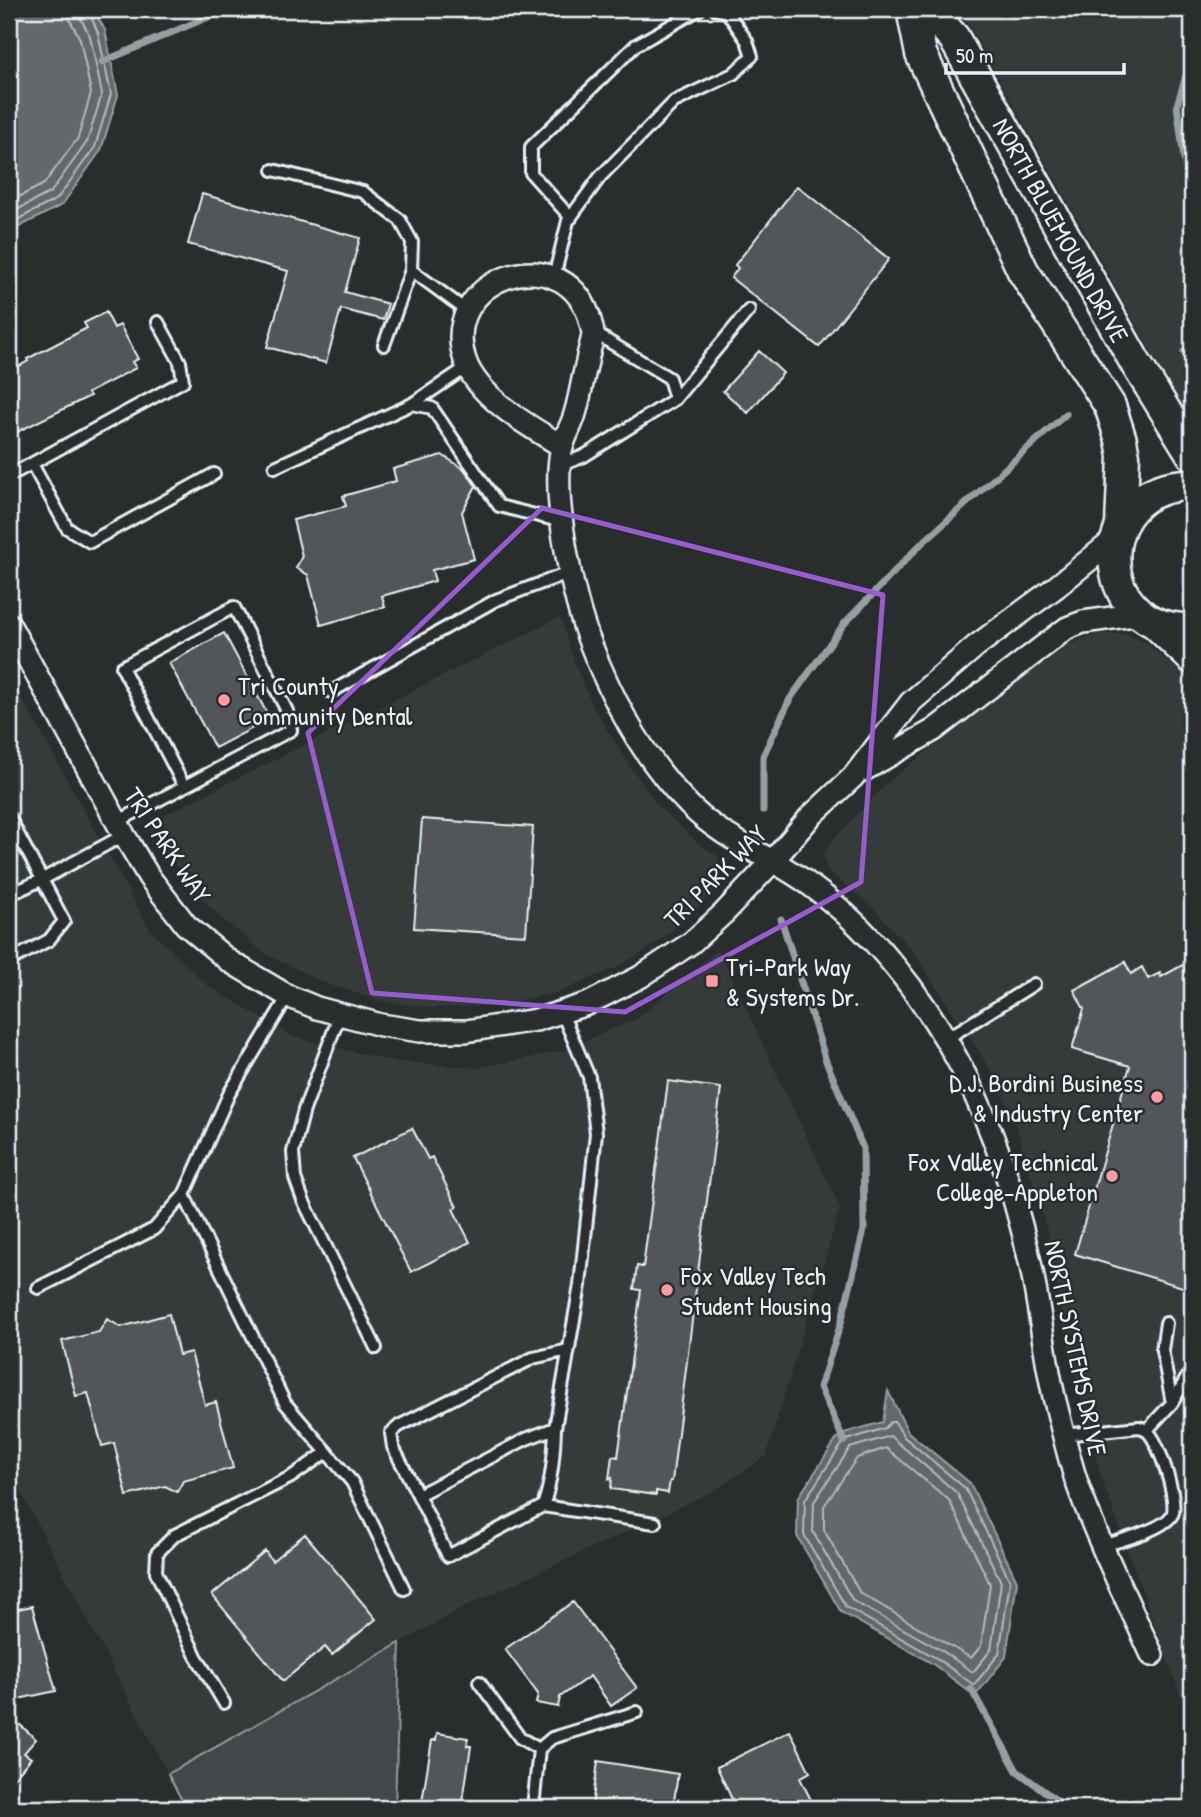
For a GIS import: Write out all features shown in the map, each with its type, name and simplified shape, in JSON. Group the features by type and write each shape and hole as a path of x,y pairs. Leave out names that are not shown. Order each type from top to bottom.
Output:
{"main road":[{"name":"NORTH BLUEMOUND DRIVE","path":"912,9 921,54 1000,226 1023,271 1110,406 1124,457 1114,559 1117,580 1127,599 1147,618"},
{"name":"NORTH BLUEMOUND DRIVE","path":"929,9 954,38 1135,362 1192,454"},
{"path":"1118,531 1128,513 1150,494 1177,485 1192,485"},
{"path":"1147,618 1167,627 1192,629"},
{"path":"1147,618 1192,658"}],"street":[{"path":"560,456 479,384 467,367 461,344 467,311 480,293 503,277 536,273 554,277 582,300 593,332"},
{"name":"NORTH SYSTEMS DRIVE","path":"593,332 575,414 560,456 566,553 588,638 601,671 640,743 691,807 714,826 805,882 847,915 878,946 910,986 946,1039 973,1089 1000,1150 1011,1185 1030,1263 1054,1395 1076,1479 1102,1546 1152,1655"},
{"name":"TRI PARK WAY","path":"9,624 120,828 149,877 186,925 229,961 288,996 317,1008 381,1025 443,1031 511,1025 562,1013 587,1004 640,977 691,943 724,913 810,817 853,777 911,702 976,646 1056,587 1118,531"},
{"name":"TRI PARK WAY","path":"853,777 934,730 1067,628 1083,622 1147,618"}],"lane":[{"path":"570,218 531,173 531,146 636,45 700,9"},
{"path":"554,277 570,218 600,177 674,102 733,74 752,57 747,41 727,12 715,9"},
{"path":"273,170 363,192 400,219 412,242 411,270 384,345"},
{"path":"411,270 467,311"},
{"path":"560,456 584,456 675,399 749,310"},
{"path":"9,476 183,381 180,362 158,322"},
{"path":"593,332 669,378 675,399"},
{"path":"275,467 412,404 467,367"},
{"path":"412,404 432,408 499,506 563,522"},
{"path":"32,464 67,528 90,542 214,474"},
{"path":"331,692 496,600 571,572"},
{"path":"9,895 43,879 184,786 291,730 287,711 234,607 122,667 184,786"},
{"path":"9,817 64,921 49,940 9,961"},
{"path":"946,1039 1034,984"},
{"path":"38,1288 155,1229 184,1195 229,1094 288,996"},
{"path":"542,1506 548,1492 554,1460 555,1428 580,1285 596,1133 589,1077 562,1013"},
{"path":"340,1014 304,1111 293,1152 295,1178 303,1200 376,1348"},
{"path":"184,1195 285,1403 352,1482 404,1589"},
{"path":"1166,1323 1162,1350 1172,1404"},
{"path":"568,1350 533,1358 399,1426 391,1433 393,1447 448,1556 542,1506 655,1523"},
{"path":"1147,1430 1172,1404 1192,1369"},
{"path":"1064,1435 1139,1427 1147,1430 1154,1440 1175,1503 1171,1516 1158,1525 1102,1546"},
{"path":"418,1495 526,1439 555,1428"},
{"path":"224,1703 196,1656 156,1572 157,1553 175,1535 291,1477 327,1452"},
{"path":"479,1682 520,1738 540,1749"},
{"path":"533,1808 540,1749 552,1738 637,1712"}],"highlighted area":[{"path":"542,508 883,595 861,882 625,1012 372,993 308,733"}],"shaded area":[{"path":"960,9 1192,9 1192,426 1096,252"},
{"path":"560,617 575,665 594,709 625,758 656,804 699,844 717,856 721,868 718,885 695,910 657,943 618,967 560,992 488,1006 434,1008 382,1001 327,984 266,954 220,917 186,882 147,824"},
{"name":"Fox Valley Technical College-Appleton","path":"1097,634 1127,634 1145,642 1192,682 1192,1727 1100,1474 1066,1339 1048,1233 1014,1119 992,1072 912,950 871,906 828,871 823,856 830,843 885,785 972,715 1067,645"},
{"path":"9,675 150,930 209,987 294,1037 390,1061 477,1068 562,1051 638,1018 718,949 840,1208 766,1456 710,1493 464,1607 168,1774 9,1469"},
{"path":"400,1643 395,1808 186,1808 168,1774"}],"water":[{"path":"9,9 93,9 105,30 118,95 101,150 62,205 9,232"},
{"path":"888,1391 908,1432 970,1483 1017,1581 1006,1657 975,1696 933,1664 841,1612 797,1536 798,1498 840,1434 883,1422"}],"building":[{"path":"797,186 889,259 819,347 731,278 738,268 735,265"},
{"path":"202,194 360,238 345,292 388,304 383,320 341,309 326,363 267,347 288,271 188,244"},
{"path":"106,312 114,328 120,325 138,359 132,362 136,368 88,393 90,396 9,436 9,372 28,361 27,359 87,328 84,323"},
{"path":"759,351 783,373 748,413 723,391"},
{"path":"442,455 464,469 476,486 462,512 474,559 432,570 435,581 382,596 385,607 321,625 308,575 296,568 302,556 293,520 346,506 343,496 396,481 393,469"},
{"name":"Tri County Community Dental","path":"224,633 270,719 215,748 169,663"},
{"path":"422,819 533,827 526,935 414,928"},
{"name":"D.J. Bordini Business & Industry Center","path":"1192,960 1192,1290 1075,1254 1130,1066 1072,1049 1084,1009 1074,990 1125,962 1131,974 1142,967 1148,979 1160,973 1161,977"},
{"name":"Fox Valley Tech Student Housing","path":"668,1081 721,1088 672,1481 668,1493 656,1491 656,1495 611,1489 612,1478 609,1479 612,1456 618,1457 641,1290 634,1289 637,1266 643,1267"},
{"path":"412,1128 428,1159 432,1157 457,1207 453,1209 470,1242 411,1272 353,1158"},
{"path":"169,1314 179,1355 191,1352 205,1405 216,1402 233,1468 183,1481 177,1492 165,1486 127,1496 114,1443 102,1446 88,1393 76,1396 62,1341 99,1332 107,1319 121,1327"},
{"path":"305,1534 376,1619 332,1655 325,1647 283,1681 212,1595 265,1551 272,1561"},
{"path":"573,1602 637,1688 611,1706 590,1676 560,1697 558,1707 536,1703 538,1694 505,1649"},
{"path":"32,1606 56,1691 9,1701 9,1611"},
{"path":"9,1715 36,1739 24,1753 31,1758 9,1784"},
{"path":"790,1731 810,1772 800,1778 815,1808 736,1808 717,1767"},
{"path":"437,1733 468,1738 467,1746 471,1746 462,1808 421,1808 432,1740 436,1740"},
{"path":"598,1761 678,1774 673,1808 592,1806"}],"waterway":[{"path":"102,62 227,9"},
{"path":"1192,57 1177,105 1187,180 1192,194"},
{"path":"1184,352 1192,346"},
{"path":"763,810 763,756 790,699 844,624 920,545 1066,414"},
{"path":"781,919 826,1061 863,1148 864,1230 841,1323 820,1387 844,1441"},
{"path":"971,1689 1017,1771 1067,1808"}],"place":[{"name":"Tri County Community Dental","path":"224,700"},
{"name":"Tri-Park Way & Systems Dr.","path":"712,981"},
{"name":"D.J. Bordini Business & Industry Center","path":"1157,1097"},
{"name":"Fox Valley Technical College-Appleton","path":"1112,1176"},
{"name":"Fox Valley Tech Student Housing","path":"667,1290"}]}
